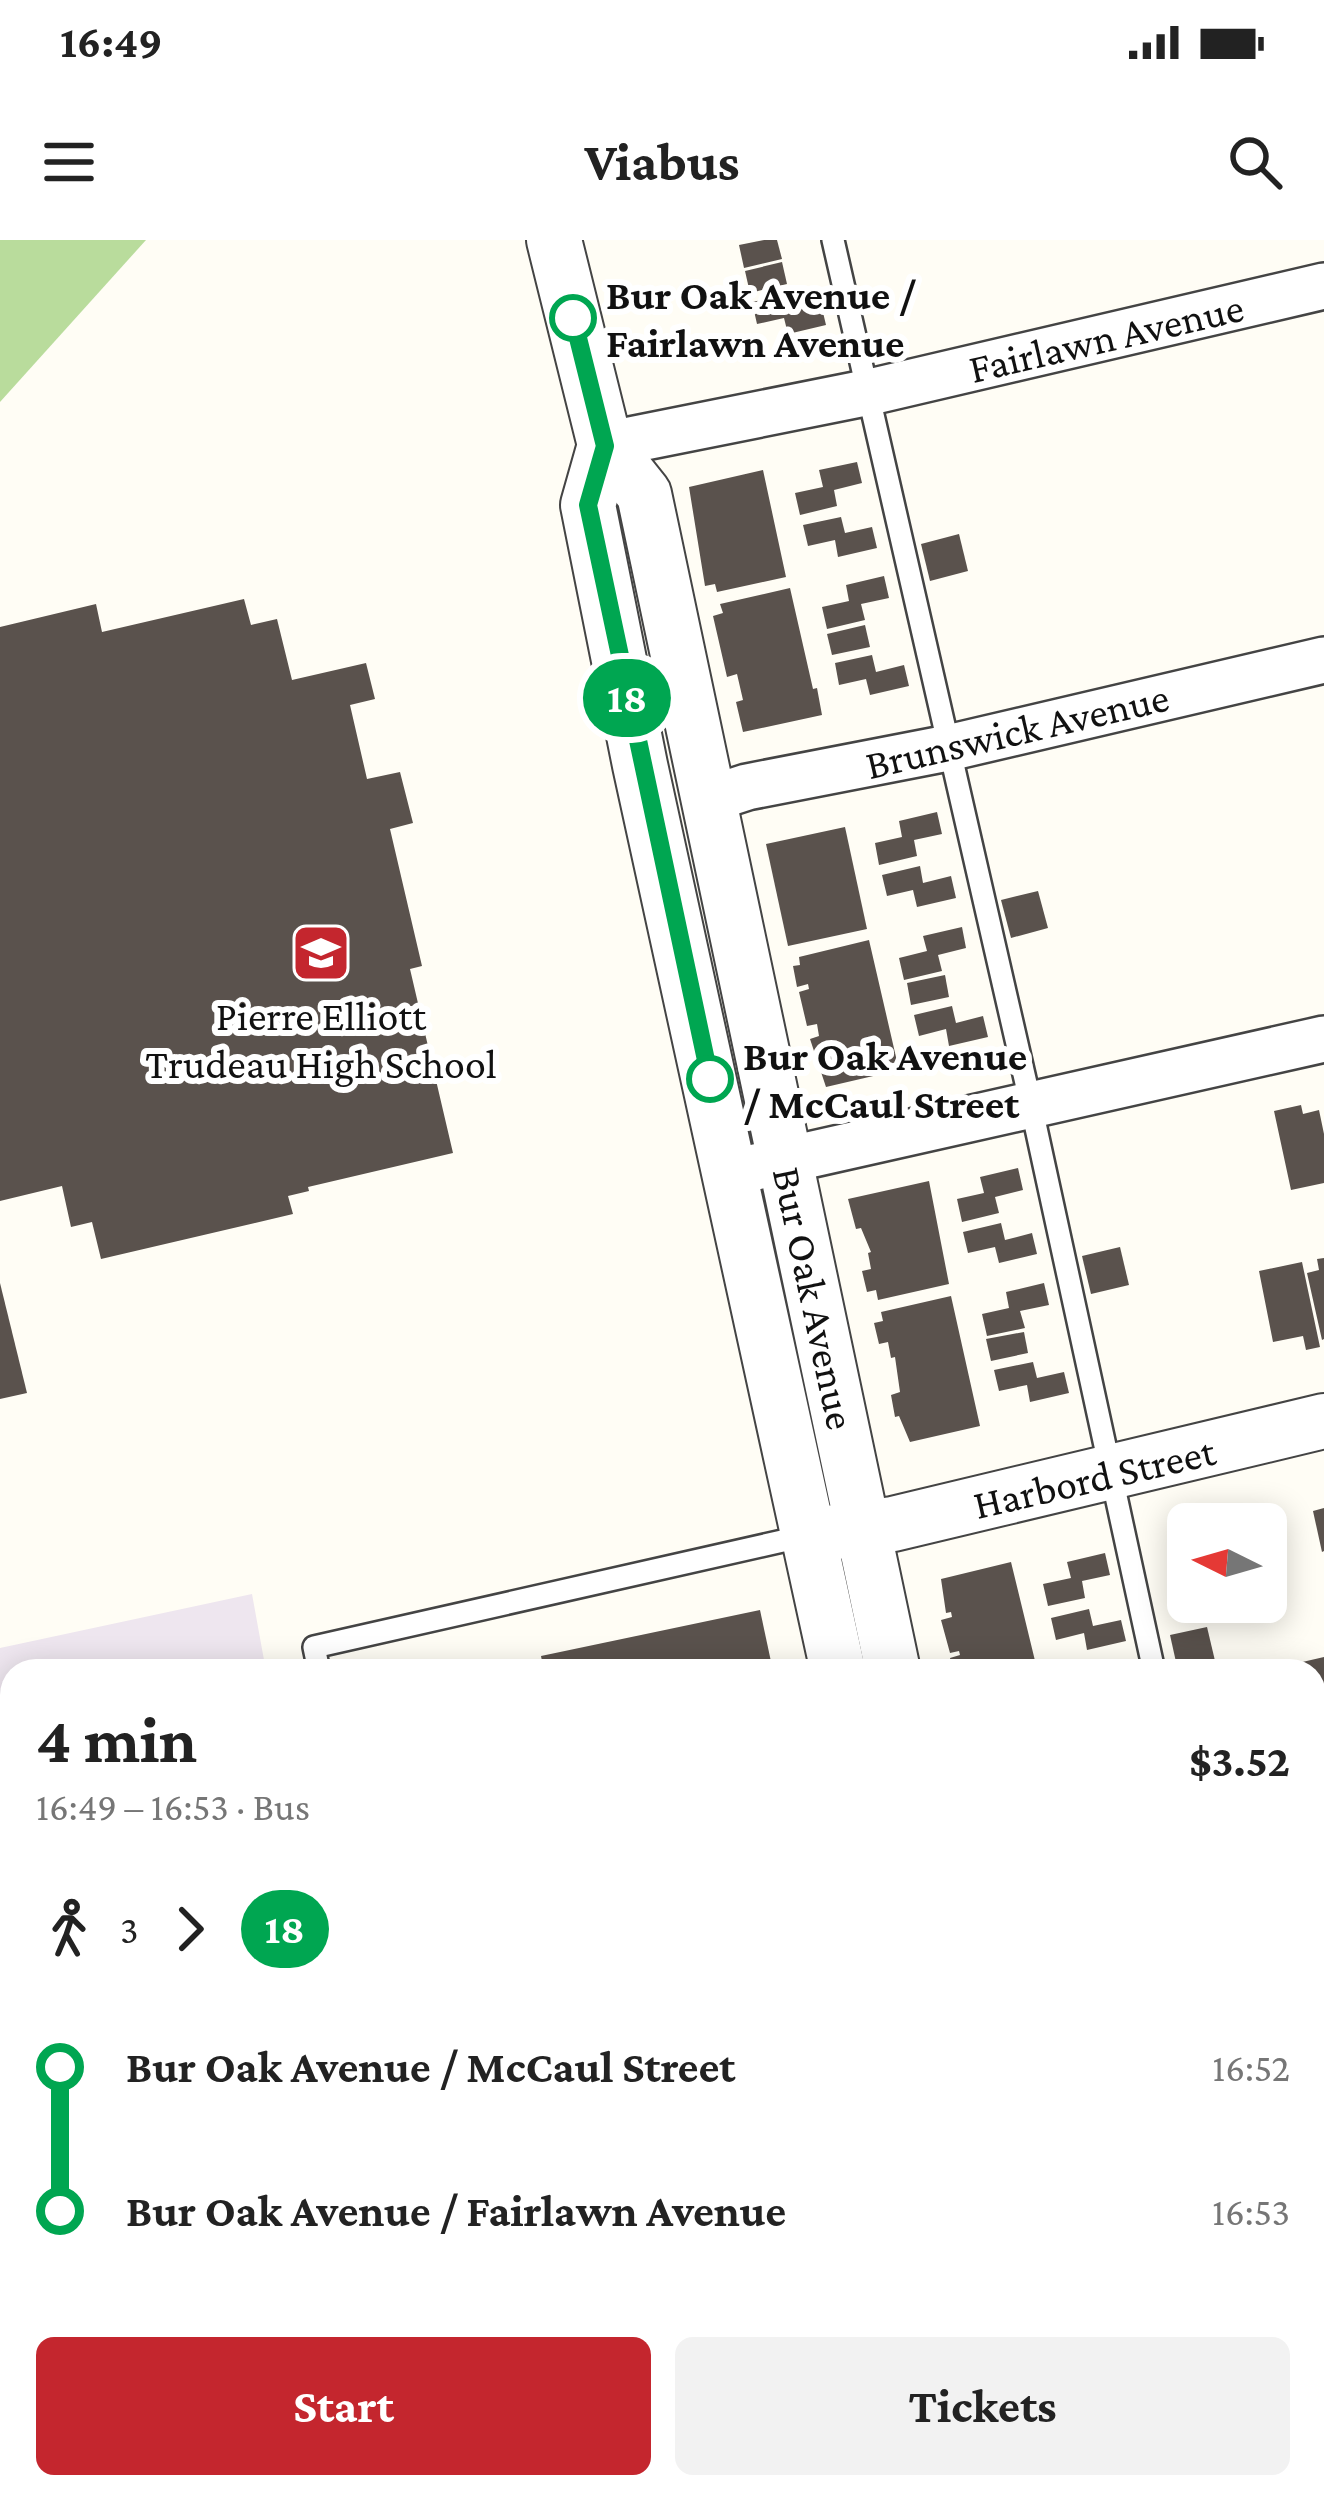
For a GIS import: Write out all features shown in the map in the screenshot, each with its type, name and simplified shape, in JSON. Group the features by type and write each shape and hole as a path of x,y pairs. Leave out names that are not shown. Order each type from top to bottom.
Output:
{"street":[{"name":"Bur Oak Avenue","path":"554,240 605,446 644,494 890,1659"},
{"name":"Fairlawn Avenue","path":"605,446 870,392 1324,286"},
{"name":"Bur Oak Avenue","path":"605,446 588,505 640,765 835,1659"},
{"name":"Brunswick Avenue","path":"710,799 1324,660"},
{"path":"731,1172 1324,1039"},
{"name":"Harbord Street","path":"808,1535 863,1528 1112,1473 1324,1421"}],"lane":[{"path":"833,240 1151,1659"},
{"path":"316,1659 314,1647 808,1535"}],"shaded area":[{"path":"252,1594 264,1659 0,1659 0,1648"}],"green space":[{"path":"0,240 146,240 0,402"}],"building":[{"path":"777,240 782,259 744,268 739,245"},
{"path":"782,262 787,284 750,293 745,271"},
{"path":"790,294 794,310 821,304 826,325 788,334 784,318 757,324 752,302"},
{"path":"857,462 862,483 834,490 837,506 800,515 795,493 823,487 819,470"},
{"path":"763,470 786,577 717,592 715,584 705,586 689,487"},
{"path":"841,517 845,533 872,527 877,548 838,557 835,540 808,546 803,525"},
{"path":"959,534 968,571 930,581 921,544"},
{"path":"884,576 889,598 861,604 865,620 827,629 822,607 849,601 846,585"},
{"path":"790,588 822,715 743,732 736,702 743,700 737,674 727,677 713,616 723,613 720,604"},
{"name":"Pierre Elliott Trudeau High School","path":"244,599 251,625 277,619 292,680 366,663 375,699 350,705 367,779 400,772 413,823 390,829 422,966 410,969 453,1153 308,1187 309,1191 288,1196 293,1214 101,1259 92,1222 71,1227 62,1186 0,1201 0,627 96,604 102,632"},
{"path":"865,625 870,647 832,655 827,634"},
{"path":"872,655 876,672 904,665 909,686 870,695 866,679 839,685 835,663"},
{"path":"937,812 942,834 914,840 917,856 879,865 875,843 902,837 899,821"},
{"path":"845,827 867,929 788,946 766,844"},
{"path":"920,866 923,883 951,876 956,898 917,907 913,890 887,896 882,875"},
{"path":"1038,891 1048,928 1011,938 1001,900"},
{"path":"962,927 966,948 938,955 942,971 904,980 899,958 927,951 923,936"},
{"path":"869,940 899,1070 826,1087 810,1039 819,1036 817,1024 807,1026 799,992 809,989 808,984 797,987 793,966 800,965 799,957"},
{"path":"945,975 949,997 911,1005 907,983"},
{"path":"952,1006 956,1023 983,1016 988,1037 949,1046 946,1029 919,1036 914,1015"},
{"path":"1301,1105 1303,1114 1319,1110 1324,1183 1291,1190 1274,1111"},
{"path":"1018,1168 1023,1190 995,1197 999,1213 962,1222 957,1199 984,1193 980,1177"},
{"path":"929,1181 949,1284 878,1300 876,1290 867,1292 862,1271 871,1269 871,1252 861,1228 856,1229 848,1199"},
{"path":"1001,1223 1005,1240 1032,1233 1037,1254 999,1263 995,1247 968,1253 963,1232"},
{"path":"1120,1247 1129,1285 1091,1294 1082,1256"},
{"path":"1324,1258 1322,1340 1307,1273 1319,1270 1317,1259"},
{"path":"1302,1262 1320,1347 1306,1350 1303,1336 1273,1342 1259,1271"},
{"path":"0,1283 27,1393 0,1399"},
{"path":"1044,1283 1049,1305 1020,1311 1025,1328 987,1336 982,1314 1009,1308 1006,1292"},
{"path":"951,1296 980,1426 910,1442 899,1416 895,1417 891,1395 900,1392 895,1357 891,1358 888,1342 879,1344 874,1323 883,1321 881,1312"},
{"path":"1024,1332 1028,1353 991,1361 986,1339"},
{"path":"1033,1362 1037,1378 1064,1372 1069,1393 1030,1402 1027,1385 999,1391 994,1370"},
{"path":"1324,1508 1324,1551 1322,1552 1313,1511"},
{"path":"1105,1553 1110,1575 1082,1581 1085,1598 1048,1606 1043,1584 1071,1578 1067,1562"},
{"path":"1011,1562 1035,1659 950,1659 960,1655 959,1651 950,1653 941,1620 952,1617 951,1612 946,1613 941,1579"},
{"path":"1089,1609 1093,1626 1121,1620 1126,1641 1087,1650 1084,1633 1056,1640 1051,1618"},
{"path":"760,1610 770,1659 542,1659"},
{"path":"1207,1627 1215,1659 1175,1659 1170,1635"}],"bus line":[{"name":"18","path":"573,318 605,446 588,505 710,1079"}],"place":[{"name":"Bur Oak Avenue / Fairlawn Avenue","path":"573,318"},
{"name":"Pierre Elliott Trudeau High School","path":"321,953"},
{"name":"Bur Oak Avenue / McCaul Street","path":"710,1079"}]}
